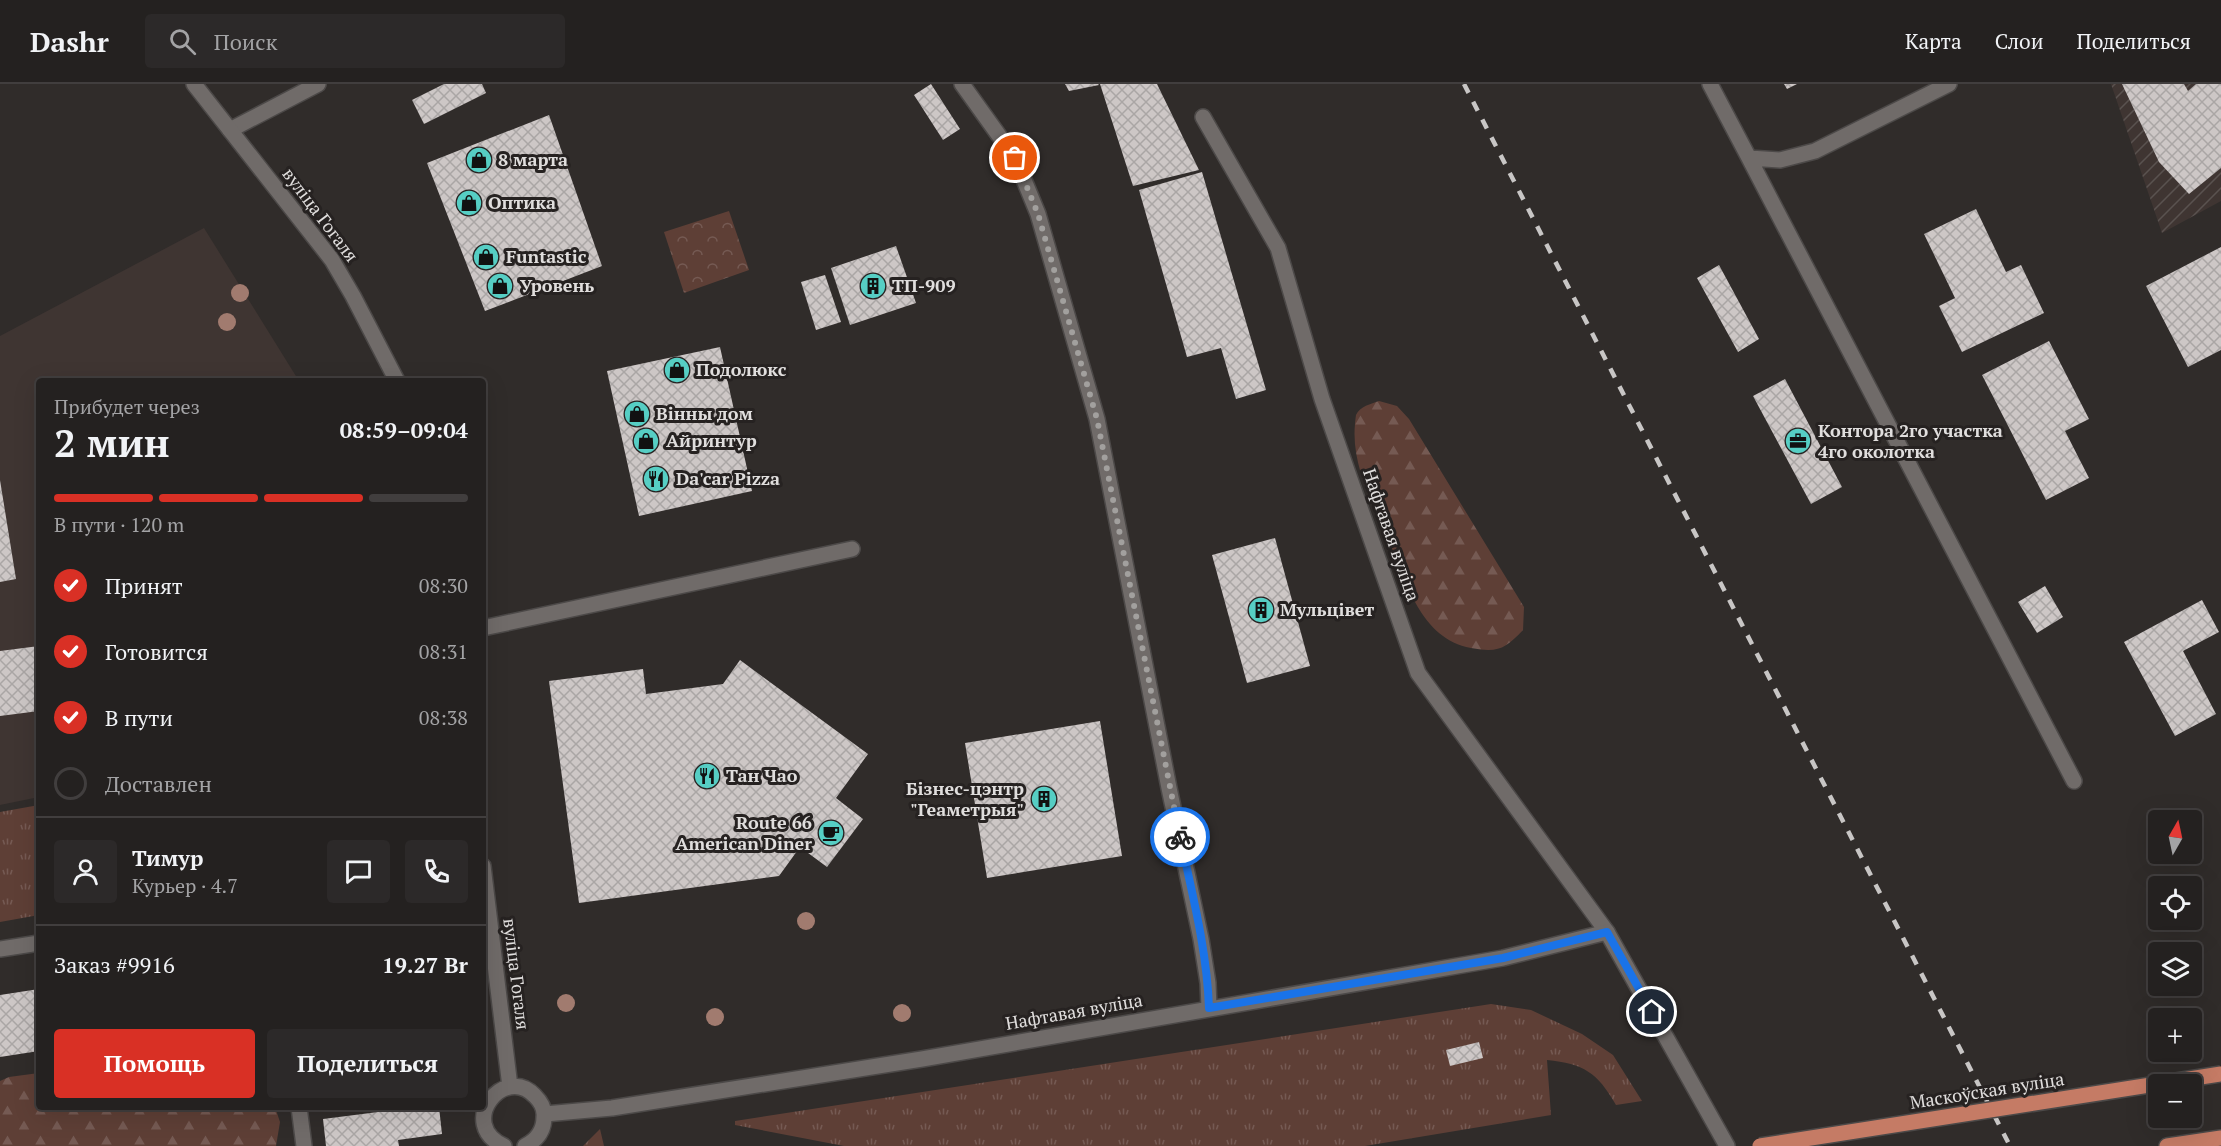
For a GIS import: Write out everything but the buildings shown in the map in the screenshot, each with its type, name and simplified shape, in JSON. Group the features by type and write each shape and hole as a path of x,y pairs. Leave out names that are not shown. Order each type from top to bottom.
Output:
{"main road":[{"name":"Маскоўская вуліца","path":"1760,1146 2221,1074"},
{"path":"2167,1146 2221,1138"}],"street":[{"name":"вуліца Гогаля","path":"194,84 332,260 395,378"},
{"path":"230,130 318,84"},
{"path":"962,84 1015,158 1038,214 1097,419 1201,939 1208,983 1209,1008"},
{"path":"1710,84 2074,781"},
{"path":"1749,158 1780,160 1815,151 1949,84"},
{"name":"Нафтавая вуліца","path":"1203,117 1278,248 1322,399 1418,673 1607,932 1727,1146"},
{"path":"486,627 852,549"},
{"name":"вуліца Гогаля","path":"486,895 510,1087"},
{"name":"Нафтавая вуліца","path":"545,1114 612,1108 922,1059 1503,958 1607,932"},
{"path":"0,949 36,943"},
{"path":"486,1105 494,1094 510,1087 520,1087 533,1093 542,1104 545,1114 542,1130 534,1141 525,1146"},
{"path":"298,1110 303,1146"},
{"path":"485,1110 483,1119 486,1132 495,1142 504,1146"}],"shaded area":[{"path":"2111,84 2221,84 2221,201 2162,233"},
{"path":"204,228 297,378 36,378 36,798 0,805 0,336"}],"green space":[{"path":"729,211 749,270 684,293 664,232"},
{"path":"1379,401 1397,406 1409,419 1524,607 1523,630 1506,645 1495,650 1488,650 1471,648 1454,642 1439,633 1428,621 1409,590 1364,484 1356,454 1356,415 1363,407"},
{"path":"36,806 36,916 0,922 0,812"},
{"path":"1491,1004 1531,1010 1582,1034 1613,1055 1642,1101 1616,1105 1596,1077 1580,1067 1547,1060 1551,1115 1365,1146 844,1146 735,1125 735,1121"},
{"path":"36,1073 36,1110 276,1110 280,1122 276,1146 0,1146 0,1081 9,1077"},
{"path":"600,1129 604,1146 583,1146"}],"railway":[{"path":"1464,84 2010,1146"}],"way so far":[{"path":"1015,158 1038,214 1097,419 1180,837"}],"place":[{"name":"8 марта","path":"479,160"},
{"name":"Оптика","path":"469,203"},
{"name":"Funtastic","path":"486,257"},
{"name":"Уровень","path":"500,286"},
{"name":"ТП-909","path":"873,286"},
{"name":"Подолюкс","path":"677,370"},
{"name":"Вінны дом","path":"637,414"},
{"name":"Айринтур","path":"646,441"},
{"name":"Контора 2го участка 4го околотка","path":"1798,441"},
{"name":"Da'car Pizza","path":"656,479"},
{"name":"Мульцівет","path":"1261,610"},
{"name":"Тан Чао","path":"707,776"},
{"name":"Бізнес-цэнтр \"Геаметрыя\"","path":"1044,799"},
{"name":"Route 66 American Diner","path":"831,833"}],"route":[{"path":"1180,837 1201,939 1208,983 1209,1008 1503,958 1607,932 1652,1012"}]}
